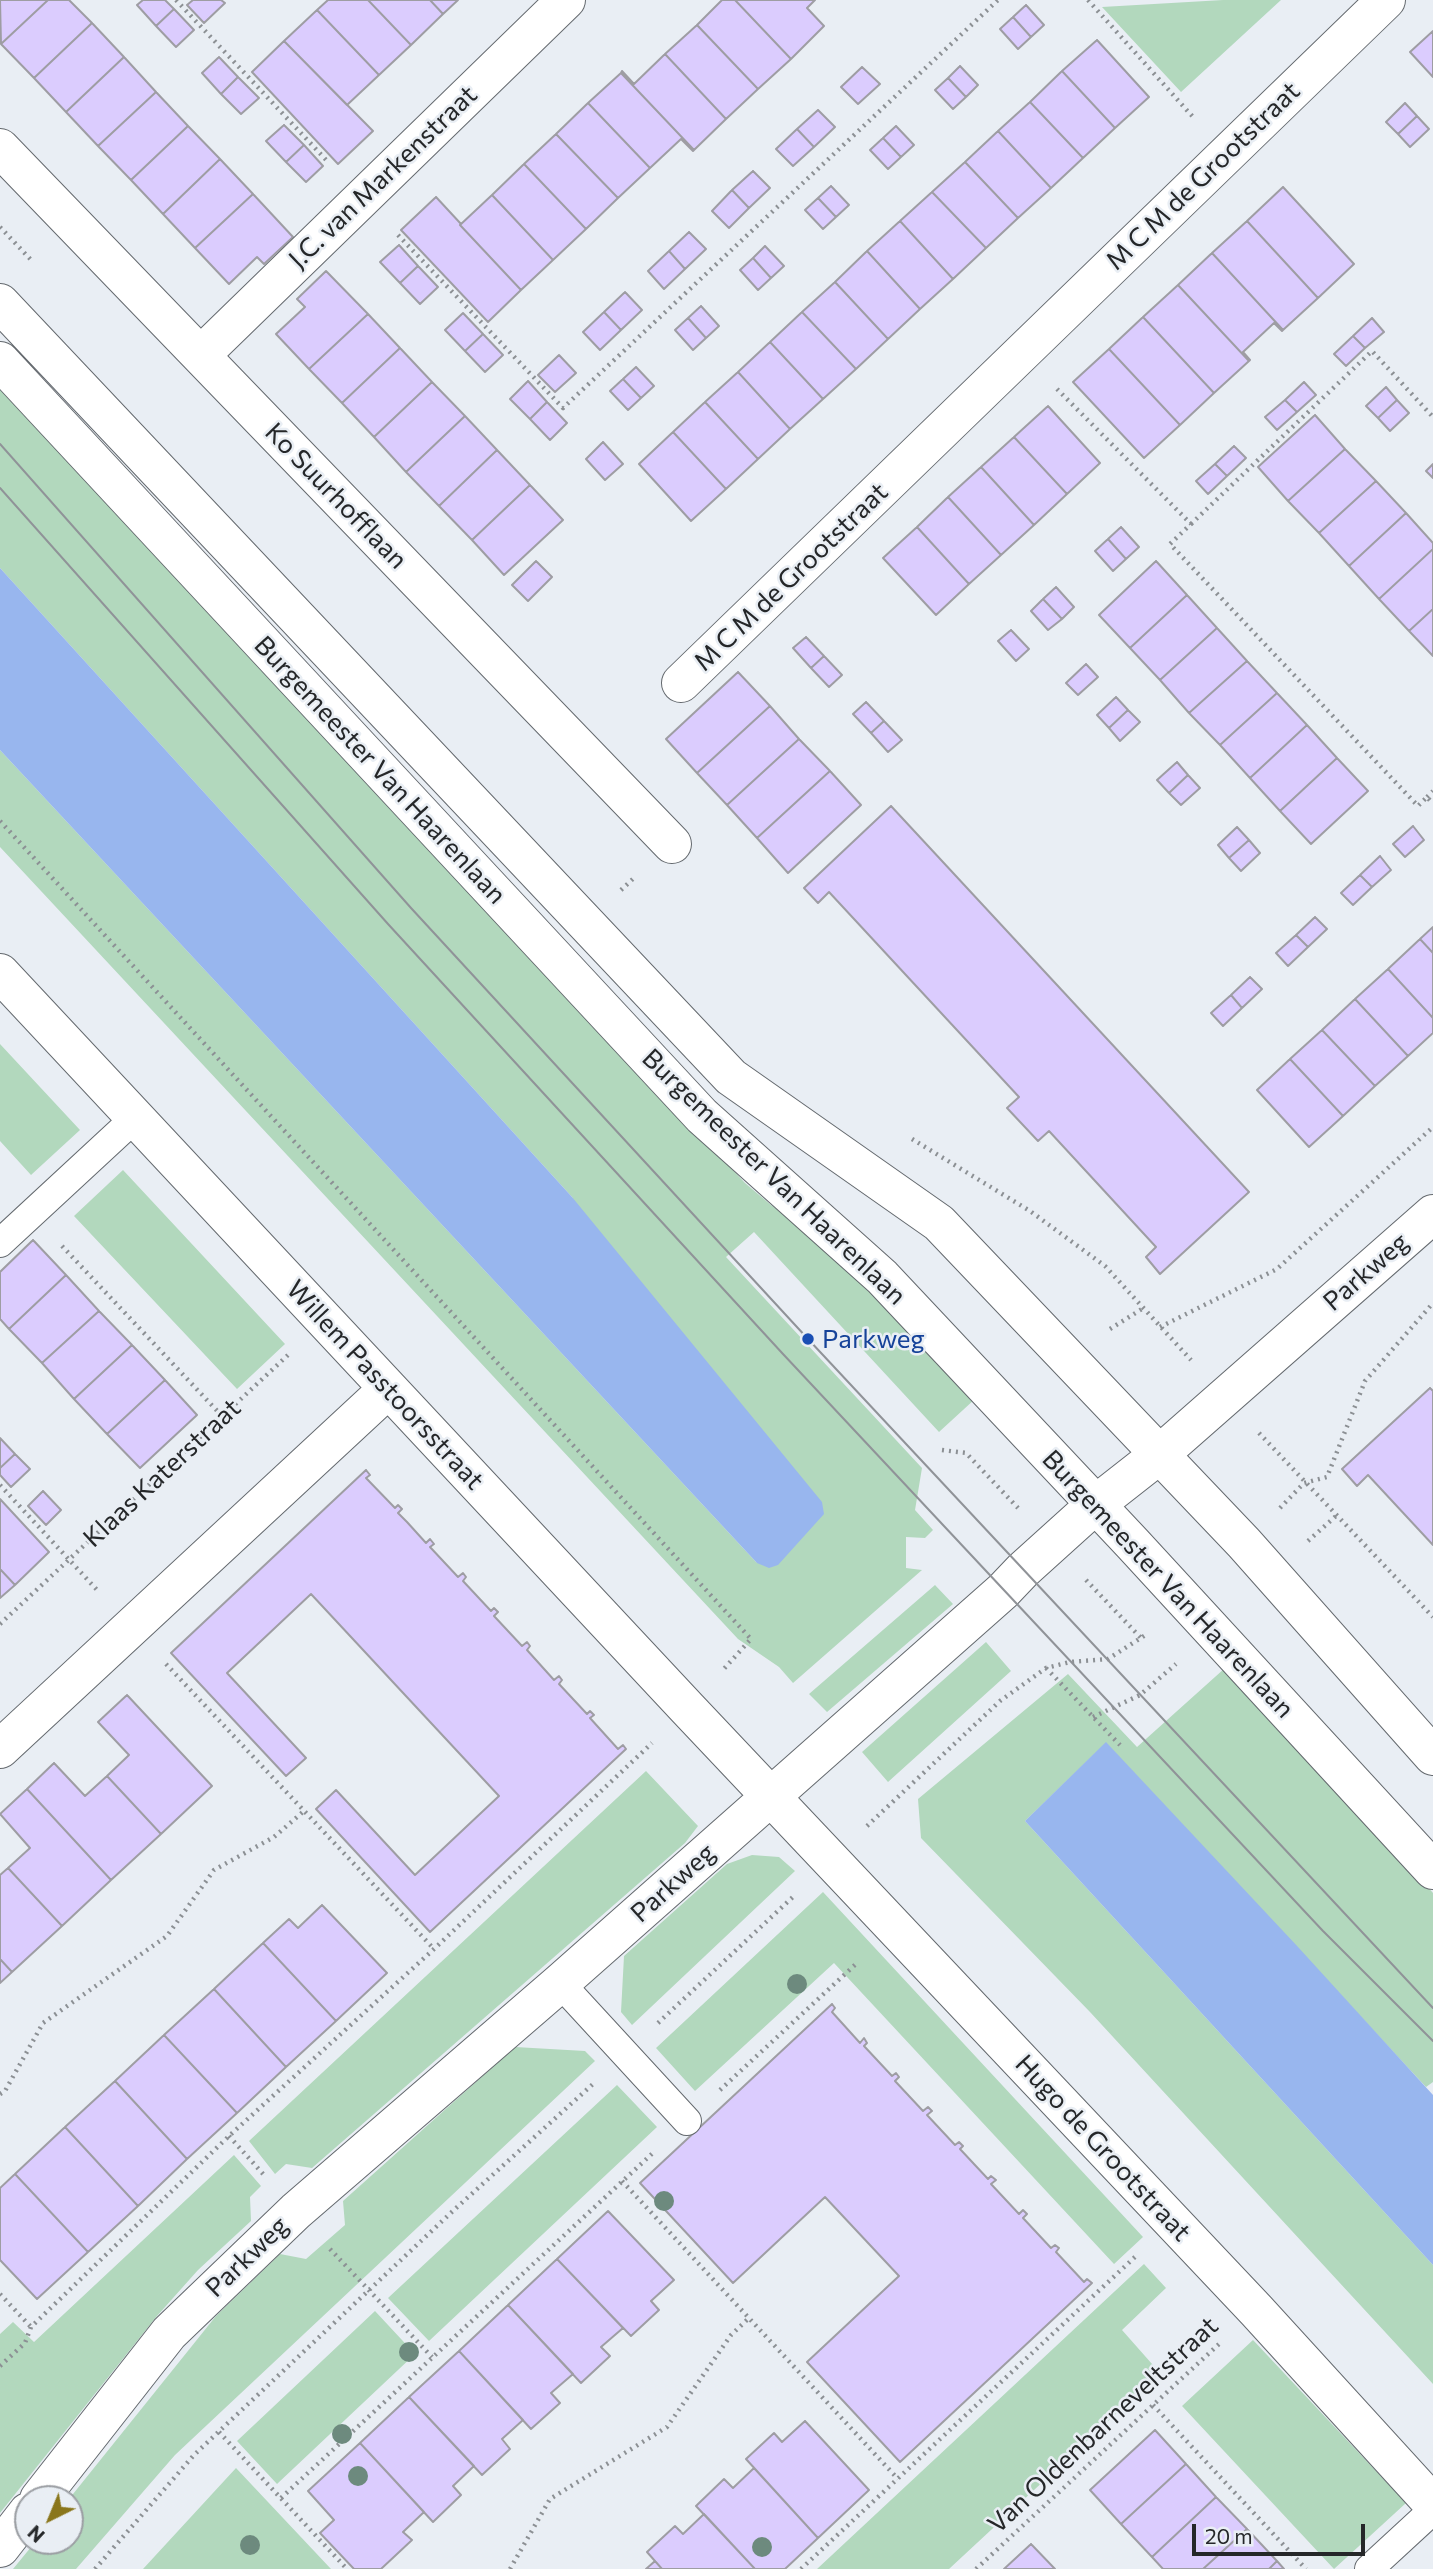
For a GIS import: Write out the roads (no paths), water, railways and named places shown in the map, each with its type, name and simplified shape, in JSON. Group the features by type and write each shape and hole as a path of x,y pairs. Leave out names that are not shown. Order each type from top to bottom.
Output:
{"street":[{"name":"J.C. van Markenstraat","path":"201,355 566,0"},
{"name":"M C M de Grootstraat","path":"681,683 1386,0"},
{"name":"Ko Suurhofflaan","path":"0,148 672,844"},
{"name":"Burgemeester Van Haarenlaan","path":"0,303 731,1077 939,1223 1244,1543 1433,1756"},
{"name":"Burgemeester Van Haarenlaan","path":"0,361 702,1116 882,1277 1433,1870"},
{"name":"Willem Passtoorsstraat","path":"0,973 770,1796"},
{"name":"Parkweg","path":"50,2485 169,2333 296,2211 560,1983 1003,1591 1095,1505 1160,1454 1433,1214"},
{"path":"0,1749 388,1389"},
{"name":"Hugo de Grootstraat","path":"770,1796 1256,2310 1433,2504"},
{"path":"0,2548 14,2530"}],"lane":[{"path":"0,1243 135,1118"},
{"path":"560,1983 687,2121"},
{"path":"1369,2569 1433,2510"}],"water":[{"path":"0,568 572,1197 822,1502 824,1514 778,1565 769,1568 757,1563 0,750"},
{"path":"1106,1742 1433,2095 1433,2265 1025,1821"}],"tram line":[{"path":"0,444 411,908 808,1339 1433,2008"},
{"path":"0,488 388,924 783,1354 1323,1931 1433,2041"}],"place":[{"name":"Parkweg","path":"808,1339"}]}
